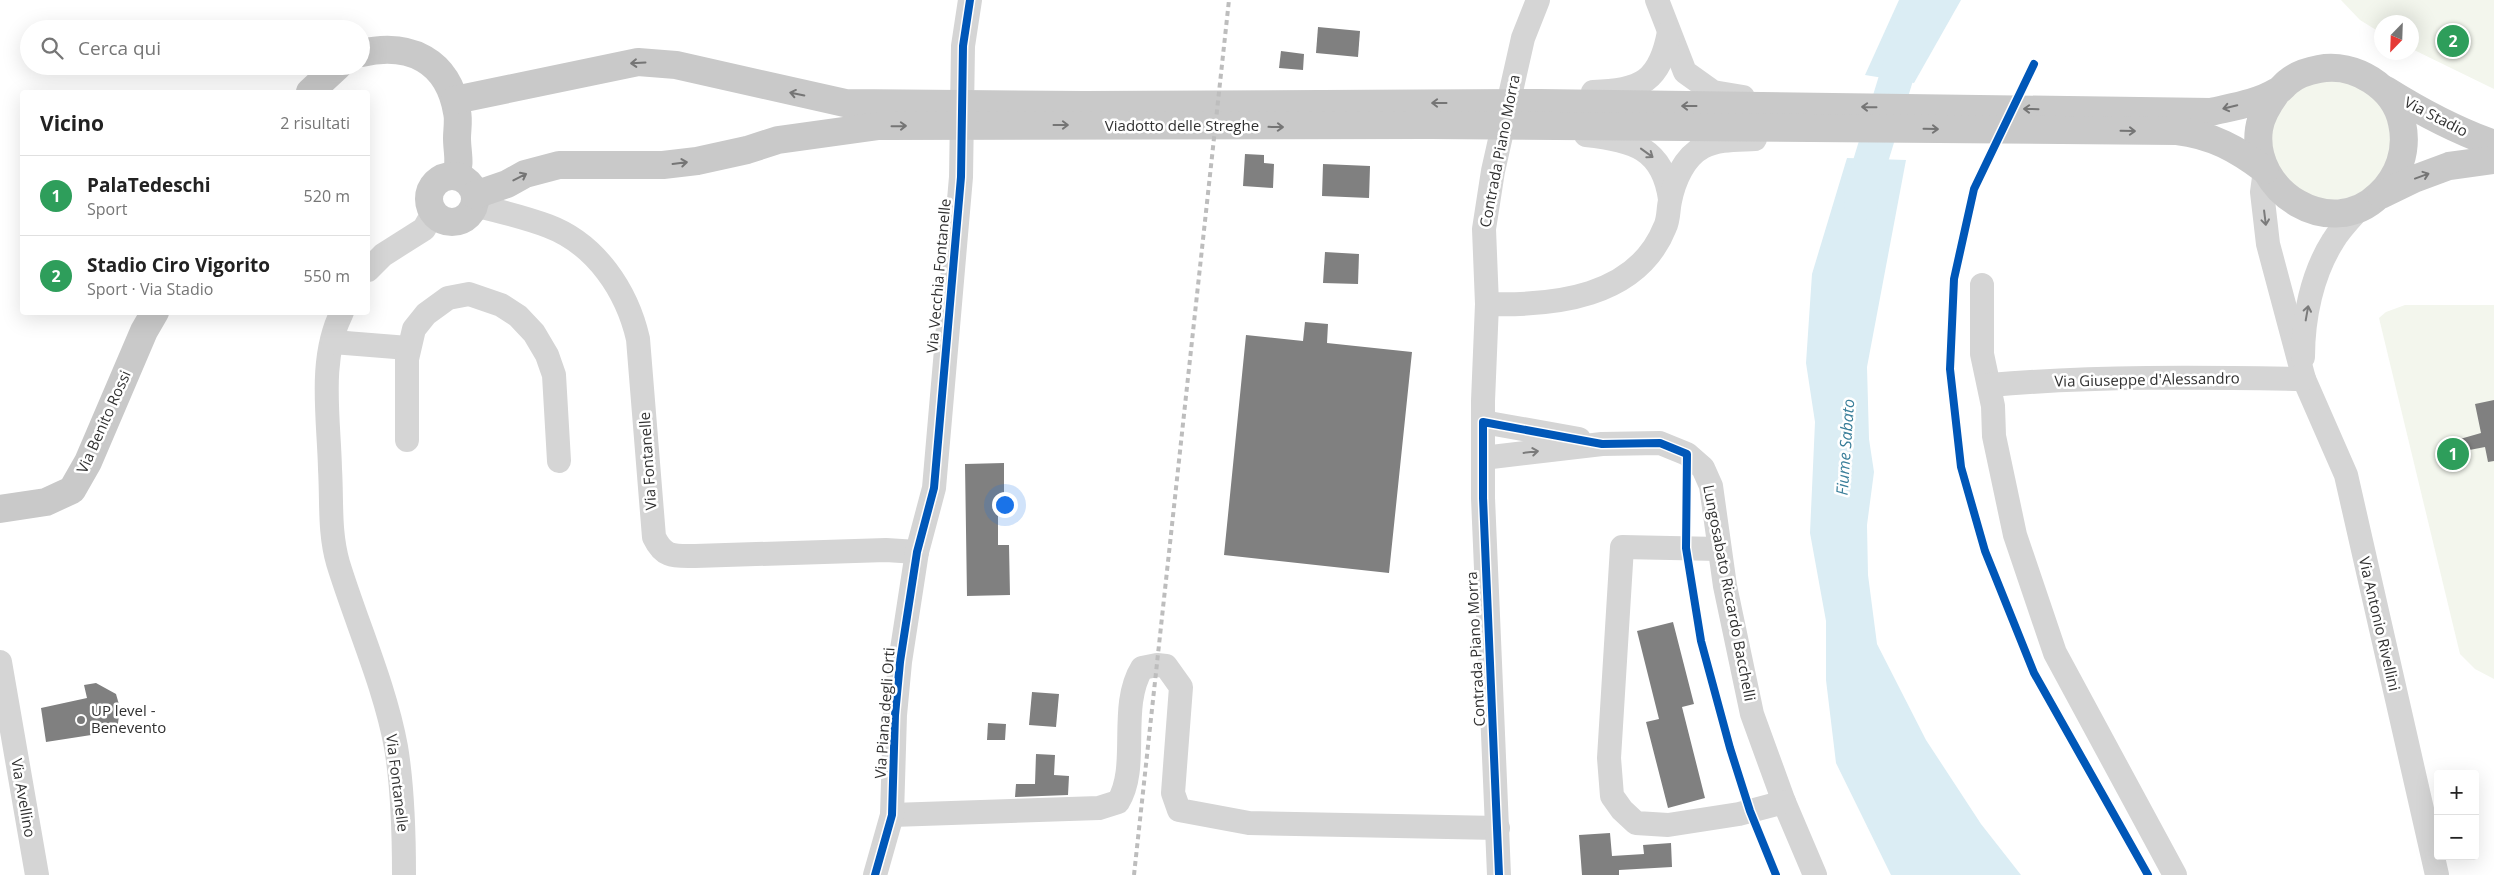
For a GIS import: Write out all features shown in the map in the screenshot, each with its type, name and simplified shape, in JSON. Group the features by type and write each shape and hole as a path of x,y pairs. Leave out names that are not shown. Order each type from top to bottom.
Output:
{"main road":[{"path":"370,51 409,50 434,65 450,84 458,114 459,167 456,176"},
{"path":"455,100 638,62 676,65 848,116"},
{"path":"2369,202 2392,182 2398,169 2404,142 2399,115 2394,103 2369,78 2353,71 2337,68 2320,68 2304,73 2289,81 2277,92 2265,109 2259,129 2259,150 2265,170 2277,189 2302,206 2316,212 2338,213 2369,202 2414,179 2449,166 2494,160"},
{"path":"312,90 328,75"},
{"name":"Via Stadio","path":"2380,87 2419,111 2461,132 2494,144"},
{"path":"2079,120 2211,112 2234,107 2277,92"},
{"path":"474,200 468,182 456,176 440,178 434,183 428,198 433,213 438,218 452,222 466,217 474,200 525,174 559,165 671,164 738,152 848,116 1084,106 1480,103 1837,106 2079,120 2198,133 2239,150 2265,170"},
{"name":"Viadotto delle Streghe","path":"848,116 992,125 1822,129 2079,120"},
{"name":"Via Benito Rossi","path":"0,509 46,502 72,490 88,462 144,331 153,315"}],"street":[{"name":"Via Vecchia Fontanelle","path":"917,552 934,488 961,177 962,46 970,0"},
{"name":"Contrada Piano Morra","path":"1500,875 1483,458 1487,304 1484,229 1523,38 1538,0"},
{"path":"1657,0 1669,32 1671,56 1685,72 1713,92 1753,99 1837,106"},
{"path":"1480,103 1542,94 1622,92 1636,86 1653,74 1671,56"},
{"path":"1515,127 1623,141 1646,150 1658,161 1671,188"},
{"path":"1487,304 1521,305 1572,299 1599,290 1628,276 1650,254 1666,226 1671,188 1683,166 1702,148 1723,141 1768,138 1822,129"},
{"name":"Via Antonio Rivellini","path":"2265,170 2262,192 2268,244 2304,378 2346,475 2437,875"},
{"name":"Via Fontanelle","path":"474,200 550,227 580,243 603,267 620,290 633,315 638,339 654,537 660,550 673,556 886,550 917,552"},
{"name":"Via Antonio Rivellini","path":"2304,378 2303,346 2306,311 2318,274 2332,241 2369,202"},
{"path":"370,268 383,255 424,229 433,213"},
{"path":"1982,285 1982,354 1990,385 1994,436 2014,535 2052,645 2175,875"},
{"path":"407,440 408,348 414,329 426,314 448,298 469,294 501,305 518,316 534,333 547,355 554,375 559,461"},
{"name":"Via Fontanelle","path":"341,315 329,359 327,406 331,534 396,746 404,827 404,875"},
{"path":"333,342 408,348"},
{"name":"Via Giuseppe d'Alessandro","path":"1990,385 2029,382 2205,377 2304,378"},
{"path":"1483,422 1602,444"},
{"name":"Lungosabato Riccardo Bacchelli","path":"1483,458 1602,444 1660,443 1687,454 1703,468 1711,486 1725,586 1752,714 1784,802 1815,875"},
{"path":"1720,549 1622,547 1610,758 1612,796 1622,810 1636,823 1668,825 1739,814 1784,802"},
{"name":"Via Piana degli Orti","path":"875,875 892,814 895,716 900,662 917,552"},
{"name":"Via Avellino","path":"0,662 37,875"},
{"path":"892,814 1099,808 1118,802 1126,790 1128,726 1135,679 1142,668 1157,665 1166,666 1181,687 1173,793 1179,810 1249,823 1498,828"}],"shaded area":[{"path":"2341,0 2494,0 2494,89 2419,52 2419,15 2374,15 2374,29 2360,20"},
{"path":"2331,80 2343,81 2354,85 2364,90 2373,98 2381,107 2386,117 2390,128 2390,152 2386,163 2381,173 2373,182 2364,190 2354,195 2343,199 2331,200 2319,199 2308,195 2298,190 2289,182 2281,173 2276,163 2272,152 2271,140 2272,128 2276,117 2281,107 2289,98 2298,90 2308,85 2319,81"},
{"path":"2405,305 2494,305 2494,679 2475,669 2460,654 2379,318 2386,312"}],"water":[{"path":"1899,0 1961,0 1914,83 1865,75"},
{"path":"1847,158 1906,160 1867,367 1869,439 1874,472 1867,525 1868,575 1877,644 1926,740 1981,824 2021,875 1891,875 1836,763 1826,680 1826,621 1810,533 1815,422 1806,363 1812,274"}],"building":[{"path":"1318,27 1360,31 1358,57 1316,53"},
{"path":"1281,51 1304,54 1303,70 1279,68"},
{"path":"1245,154 1264,155 1264,163 1274,164 1273,188 1243,186"},
{"path":"1323,164 1370,166 1369,198 1322,196"},
{"path":"1325,252 1359,254 1358,284 1323,283"},
{"path":"1305,322 1328,324 1327,343 1412,352 1389,573 1224,555 1246,335 1303,341"},
{"path":"2494,400 2494,461 2488,462 2485,447 2459,452 2458,443 2460,439 2481,433 2475,404"},
{"path":"1004,463 1004,511 998,511 998,545 1009,545 1010,595 967,596 965,464"},
{"path":"1673,622 1694,704 1682,707 1705,798 1668,808 1646,722 1659,719 1637,631"},
{"name":"UP level - Benevento","path":"96,683 116,694 120,708 117,731 46,742 41,708 87,698 84,685"},
{"path":"1032,692 1059,694 1056,727 1029,725"},
{"path":"988,723 1006,724 1005,740 987,740"},
{"path":"1036,754 1055,755 1054,775 1069,776 1068,795 1015,797 1016,784 1035,784"},
{"path":"1610,833 1612,856 1644,854 1643,845 1671,843 1672,867 1619,870 1619,875 1582,875 1579,835"}],"waterway":[{"name":"Fiume Sabato","path":"1861,204 1862,189 1912,26 1925,0"}],"railway":[{"path":"1134,875 1229,0"}],"cycle path":[{"path":"875,875 892,815 895,715 900,662 917,552 934,488 961,177 963,46 970,0"},
{"path":"2034,64 1974,189 1954,279 1950,369 1961,467 1985,551 2034,673 2148,875"},
{"path":"1499,875 1483,498 1483,422 1602,444 1660,443 1687,454 1686,548 1701,641 1730,748 1750,811 1776,875"}],"place":[{"name":"Stadio Ciro Vigorito","path":"2453,41"},
{"name":"PalaTedeschi","path":"2453,454"},
{"name":"UP level - Benevento","path":"81,720"}]}
